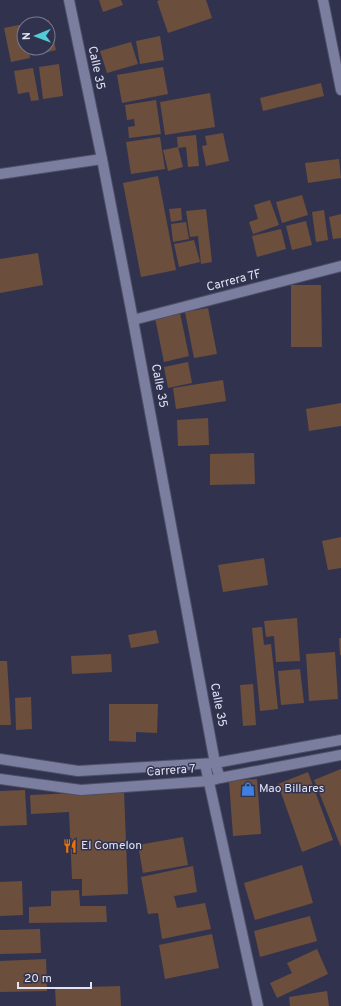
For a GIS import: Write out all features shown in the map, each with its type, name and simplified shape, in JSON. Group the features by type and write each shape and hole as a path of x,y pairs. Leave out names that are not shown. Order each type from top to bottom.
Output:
{"street":[{"name":"Calle 35","path":"69,0 133,320 210,763 209,781 258,1006"},
{"path":"323,0 341,90"},
{"path":"0,174 102,159"},
{"name":"Carrera 7F","path":"133,320 341,266"},
{"name":"Carrera 7","path":"0,760 78,771 210,763 341,740"},
{"name":"Carrera 7","path":"0,779 81,790 209,781 341,755"},
{"name":"Calle 35","path":"210,763 220,778"}],"building":[{"path":"99,0 121,0 123,5 103,12"},
{"path":"206,0 212,18 168,33 157,1"},
{"path":"16,26 16,56 30,56 30,58 11,62 4,28"},
{"path":"160,36 164,60 140,64 136,41"},
{"path":"131,42 138,64 107,73 100,51"},
{"path":"59,64 63,96 43,99 39,67"},
{"path":"163,67 168,94 122,103 117,75"},
{"path":"33,68 39,100 31,101 29,92 18,94 14,71"},
{"path":"321,83 324,96 263,111 260,98"},
{"path":"210,93 215,127 165,135 160,102"},
{"path":"156,100 161,134 129,138 128,127 135,126 134,119 127,120 125,105"},
{"path":"223,133 229,161 206,166 202,146 207,145 205,136"},
{"path":"196,135 199,166 188,167 186,147 178,148 177,137"},
{"path":"160,137 165,169 131,174 126,142"},
{"path":"178,147 183,167 168,171 163,150"},
{"path":"339,159 341,178 308,183 305,163"},
{"path":"158,176 176,270 141,277 123,183"},
{"path":"302,195 308,215 282,223 276,202"},
{"path":"270,200 279,225 253,234 249,222 258,219 254,205"},
{"path":"181,208 182,220 171,222 169,209"},
{"path":"206,209 212,262 201,264 198,236 190,237 186,211"},
{"path":"324,210 328,240 316,242 312,212"},
{"path":"341,214 341,238 333,239 329,217"},
{"path":"306,221 312,245 292,250 286,226"},
{"path":"186,222 189,239 173,242 171,224"},
{"path":"281,229 286,249 257,257 252,236"},
{"path":"194,240 200,262 179,267 174,244"},
{"path":"38,253 43,285 0,293 0,259"},
{"path":"291,285 321,285 322,347 291,347"},
{"path":"208,308 217,354 194,358 185,312"},
{"path":"180,313 189,356 164,362 155,318"},
{"path":"188,362 192,383 168,388 164,367"},
{"path":"223,380 226,401 176,409 173,388"},
{"path":"341,403 341,426 309,431 306,409"},
{"path":"208,418 209,445 178,446 177,420"},
{"path":"254,453 255,484 210,485 210,454"},
{"path":"341,537 341,568 328,570 322,541"},
{"path":"264,558 268,585 223,592 218,565"},
{"path":"297,618 300,661 276,662 274,636 266,637 264,621"},
{"path":"262,627 264,645 271,644 278,709 260,711 252,628"},
{"path":"156,630 159,643 131,648 128,635"},
{"path":"339,638 341,638 341,655 340,655"},
{"path":"335,652 338,699 309,701 306,654"},
{"path":"111,654 112,672 72,674 71,656"},
{"path":"0,661 7,661 11,725 0,725"},
{"path":"300,669 304,703 281,705 278,671"},
{"path":"253,684 256,725 243,726 240,685"},
{"path":"31,697 32,729 16,730 15,698"},
{"path":"109,704 158,704 157,733 136,732 136,742 109,741"},
{"path":"341,769 341,847 314,780"},
{"path":"308,772 333,840 302,852 278,784"},
{"path":"257,779 261,834 233,836 229,781"},
{"path":"25,790 27,825 0,826 0,791"},
{"path":"124,791 128,894 82,896 82,879 72,879 69,812 31,814 30,795"},
{"path":"183,837 188,865 143,873 138,845"},
{"path":"302,865 313,903 255,920 244,883"},
{"path":"193,866 197,892 174,896 177,908 205,903 211,929 162,939 158,913 148,914 141,877"},
{"path":"22,881 23,915 0,916 0,882"},
{"path":"79,890 80,906 106,906 107,922 29,923 29,907 51,906 51,891"},
{"path":"310,916 317,941 260,957 254,931"},
{"path":"40,929 41,953 0,954 0,930"},
{"path":"212,934 219,968 165,979 159,945"},
{"path":"317,949 328,974 277,998 270,983 292,973 287,963"},
{"path":"46,959 47,991 0,992 0,961"},
{"path":"120,986 121,1006 56,1006 55,988"},
{"path":"327,991 329,1006 290,1006 289,997"}],"place":[{"name":"Mao Billares","path":"248,789"},
{"name":"El Comelon","path":"70,846"}]}
